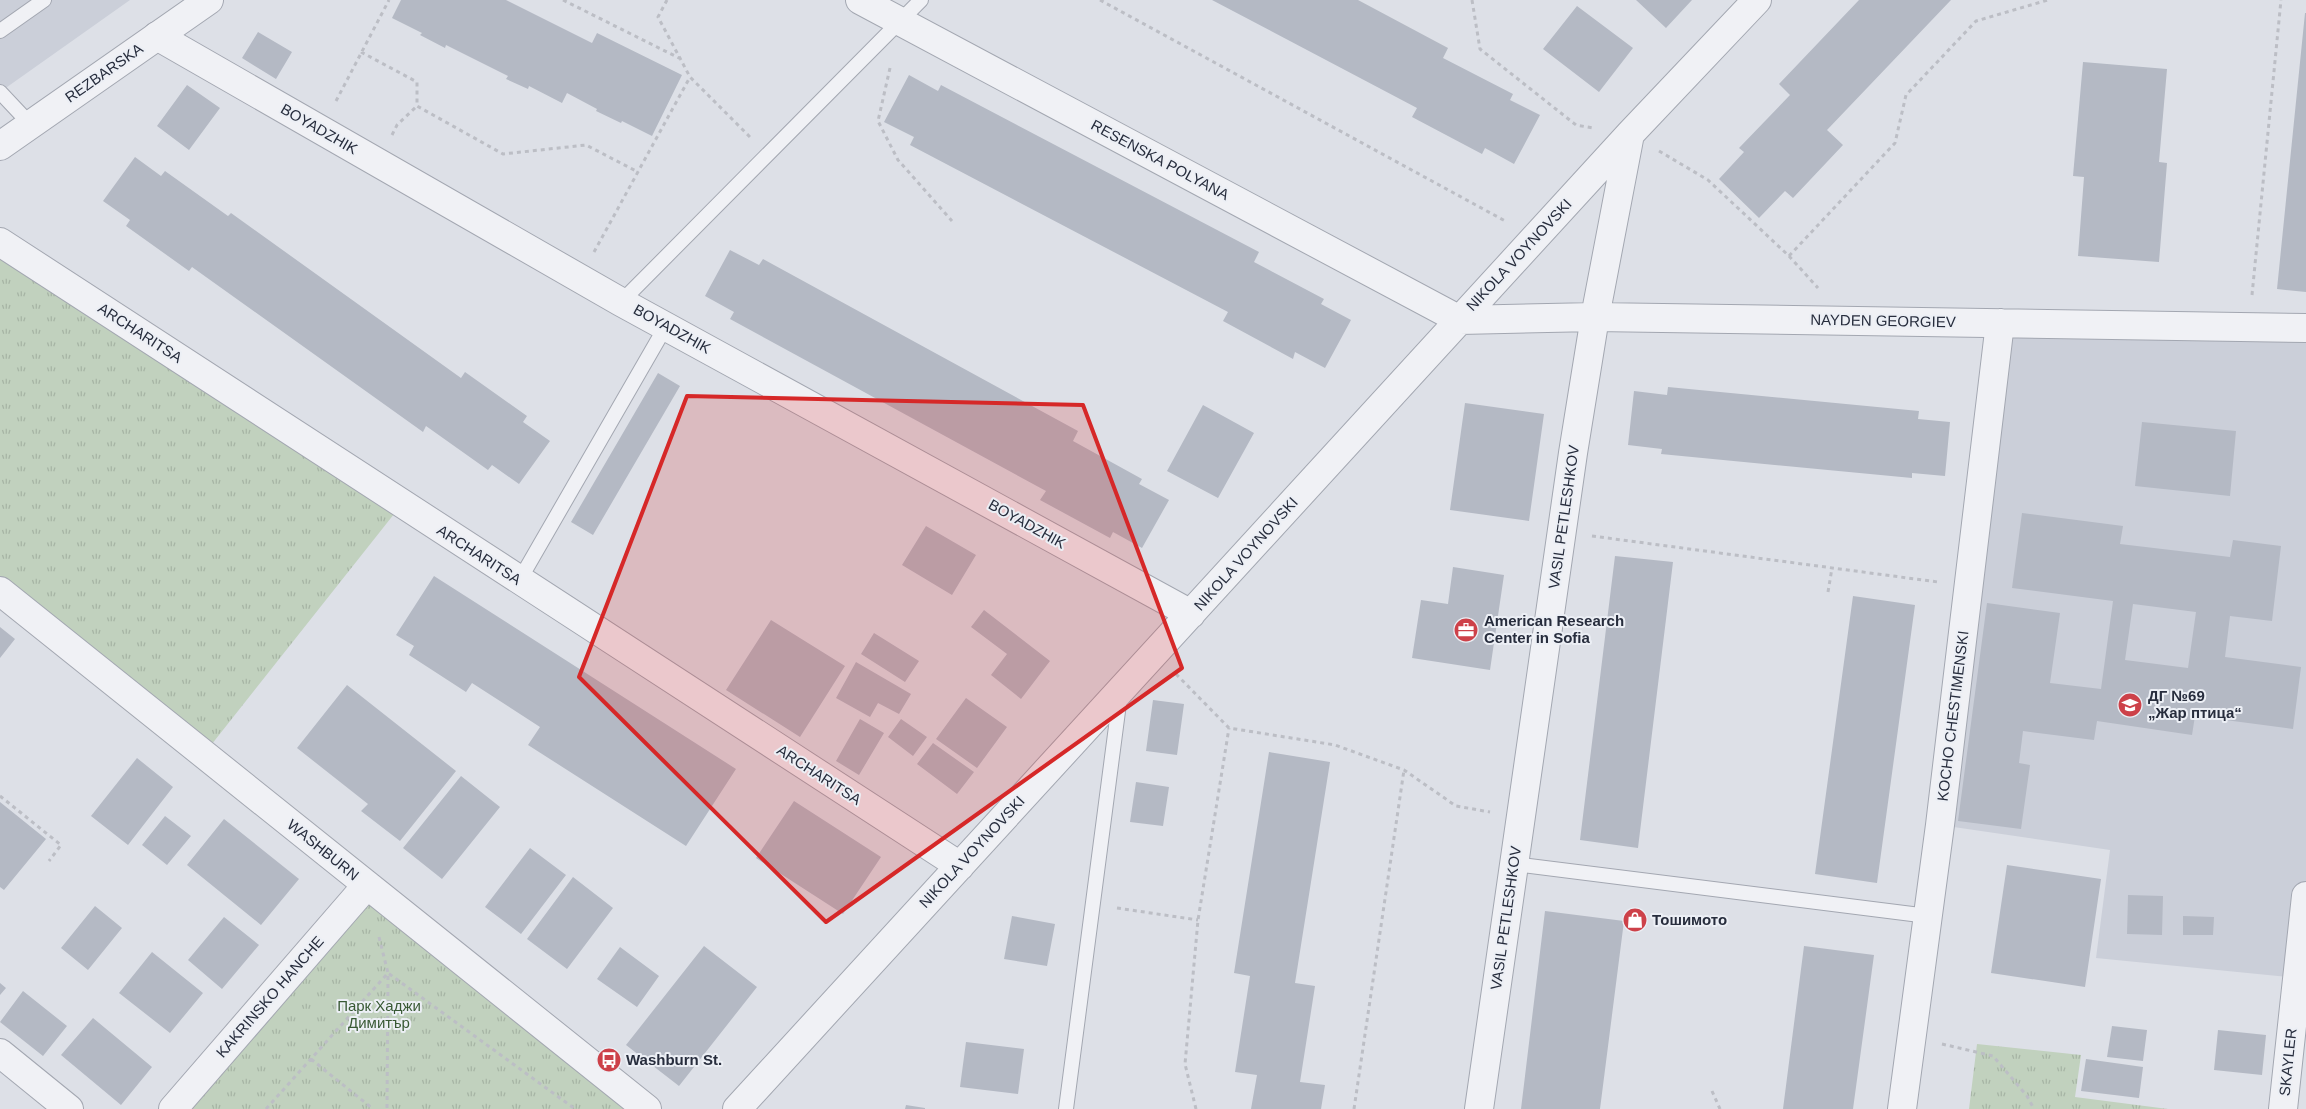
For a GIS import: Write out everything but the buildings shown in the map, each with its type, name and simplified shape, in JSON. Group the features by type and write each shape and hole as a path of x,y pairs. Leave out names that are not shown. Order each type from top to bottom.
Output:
{"street":[{"name":"REZBARSKA","path":"0,146 209,0"},
{"name":"RESENSKA POLYANA","path":"860,0 1460,320"},
{"name":"NIKOLA VOYNOVSKI","path":"737,1109 1630,134 1756,0"},
{"name":"BOYADZHIK","path":"157,36 622,302 1191,614"},
{"name":"VASIL PETLESHKOV","path":"1479,1109 1595,317 1630,134"},
{"name":"ARCHARITSA","path":"0,242 960,866"},
{"name":"NAYDEN GEORGIEV","path":"1460,320 1595,317 2306,328"},
{"name":"KOCHO CHESTIMENSKI","path":"1902,1109 1928,916 2000,323"},
{"name":"WASHBURN","path":"0,591 647,1109"},
{"name":"KAKRINSKO HANCHE","path":"173,1109 367,885"},
{"name":"SKAYLER","path":"2283,1109 2306,896"},
{"path":"0,1054 69,1109"}],"lane":[{"path":"0,32 44,0"},
{"path":"622,302 921,0"},
{"path":"0,92 31,125"},
{"path":"520,581 666,326"},
{"path":"1066,1109 1121,690"},
{"path":"1514,864 1928,916"}],"path":[{"path":"320,130 389,0"},
{"path":"563,0 680,59"},
{"path":"667,0 658,17 690,77 767,154"},
{"path":"1100,0 1536,238"},
{"path":"1472,0 1480,49 1576,125 1630,134 1708,180 1789,256 1848,321"},
{"path":"1789,256 1895,143 1906,95 1976,21 2048,0"},
{"path":"2249,327 2281,0"},
{"path":"899,22 878,121 898,160 952,221"},
{"path":"361,52 417,82 417,106 397,125 377,162"},
{"path":"580,278 690,77"},
{"path":"417,106 503,154 586,145 638,172"},
{"path":"1562,532 1968,586"},
{"path":"1828,592 1832,568"},
{"path":"1155,653 1229,728 1335,745 1404,770 1456,806 1521,817"},
{"path":"1196,1109 1184,1064 1198,920 1229,728"},
{"path":"1354,1109 1404,770"},
{"path":"0,796 61,845 49,861"},
{"path":"367,885 388,973 386,1109"},
{"path":"1093,905 1198,920"},
{"path":"266,1109 388,973"},
{"path":"388,973 575,1109"},
{"path":"1911,1042 1952,1045 1992,1056 2027,1096 2034,1109"},
{"path":"311,1058 373,1109"},
{"path":"1712,1091 1720,1109"}],"highlighted area":[{"path":"687,396 1083,405 1182,668 826,922 579,677"}],"shaded area":[{"path":"0,0 130,0 0,92"},
{"name":"ДГ №69 „Жар птица“","path":"2000,323 2306,328 2306,896 2297,978 2096,958 2110,850 1940,825"}],"green space":[{"path":"0,242 402,504 204,754 0,591"},
{"name":"Парк Хаджи Димитър","path":"367,885 647,1109 173,1109"},
{"path":"1977,1044 2081,1055 2075,1097 2168,1109 1969,1109"}],"place":[{"name":"American Research Center in Sofia","path":"1466,630"},
{"name":"ДГ №69 „Жар птица“","path":"2130,705"},
{"name":"Тошимото","path":"1635,920"},
{"name":"Washburn St.","path":"609,1060"}]}
